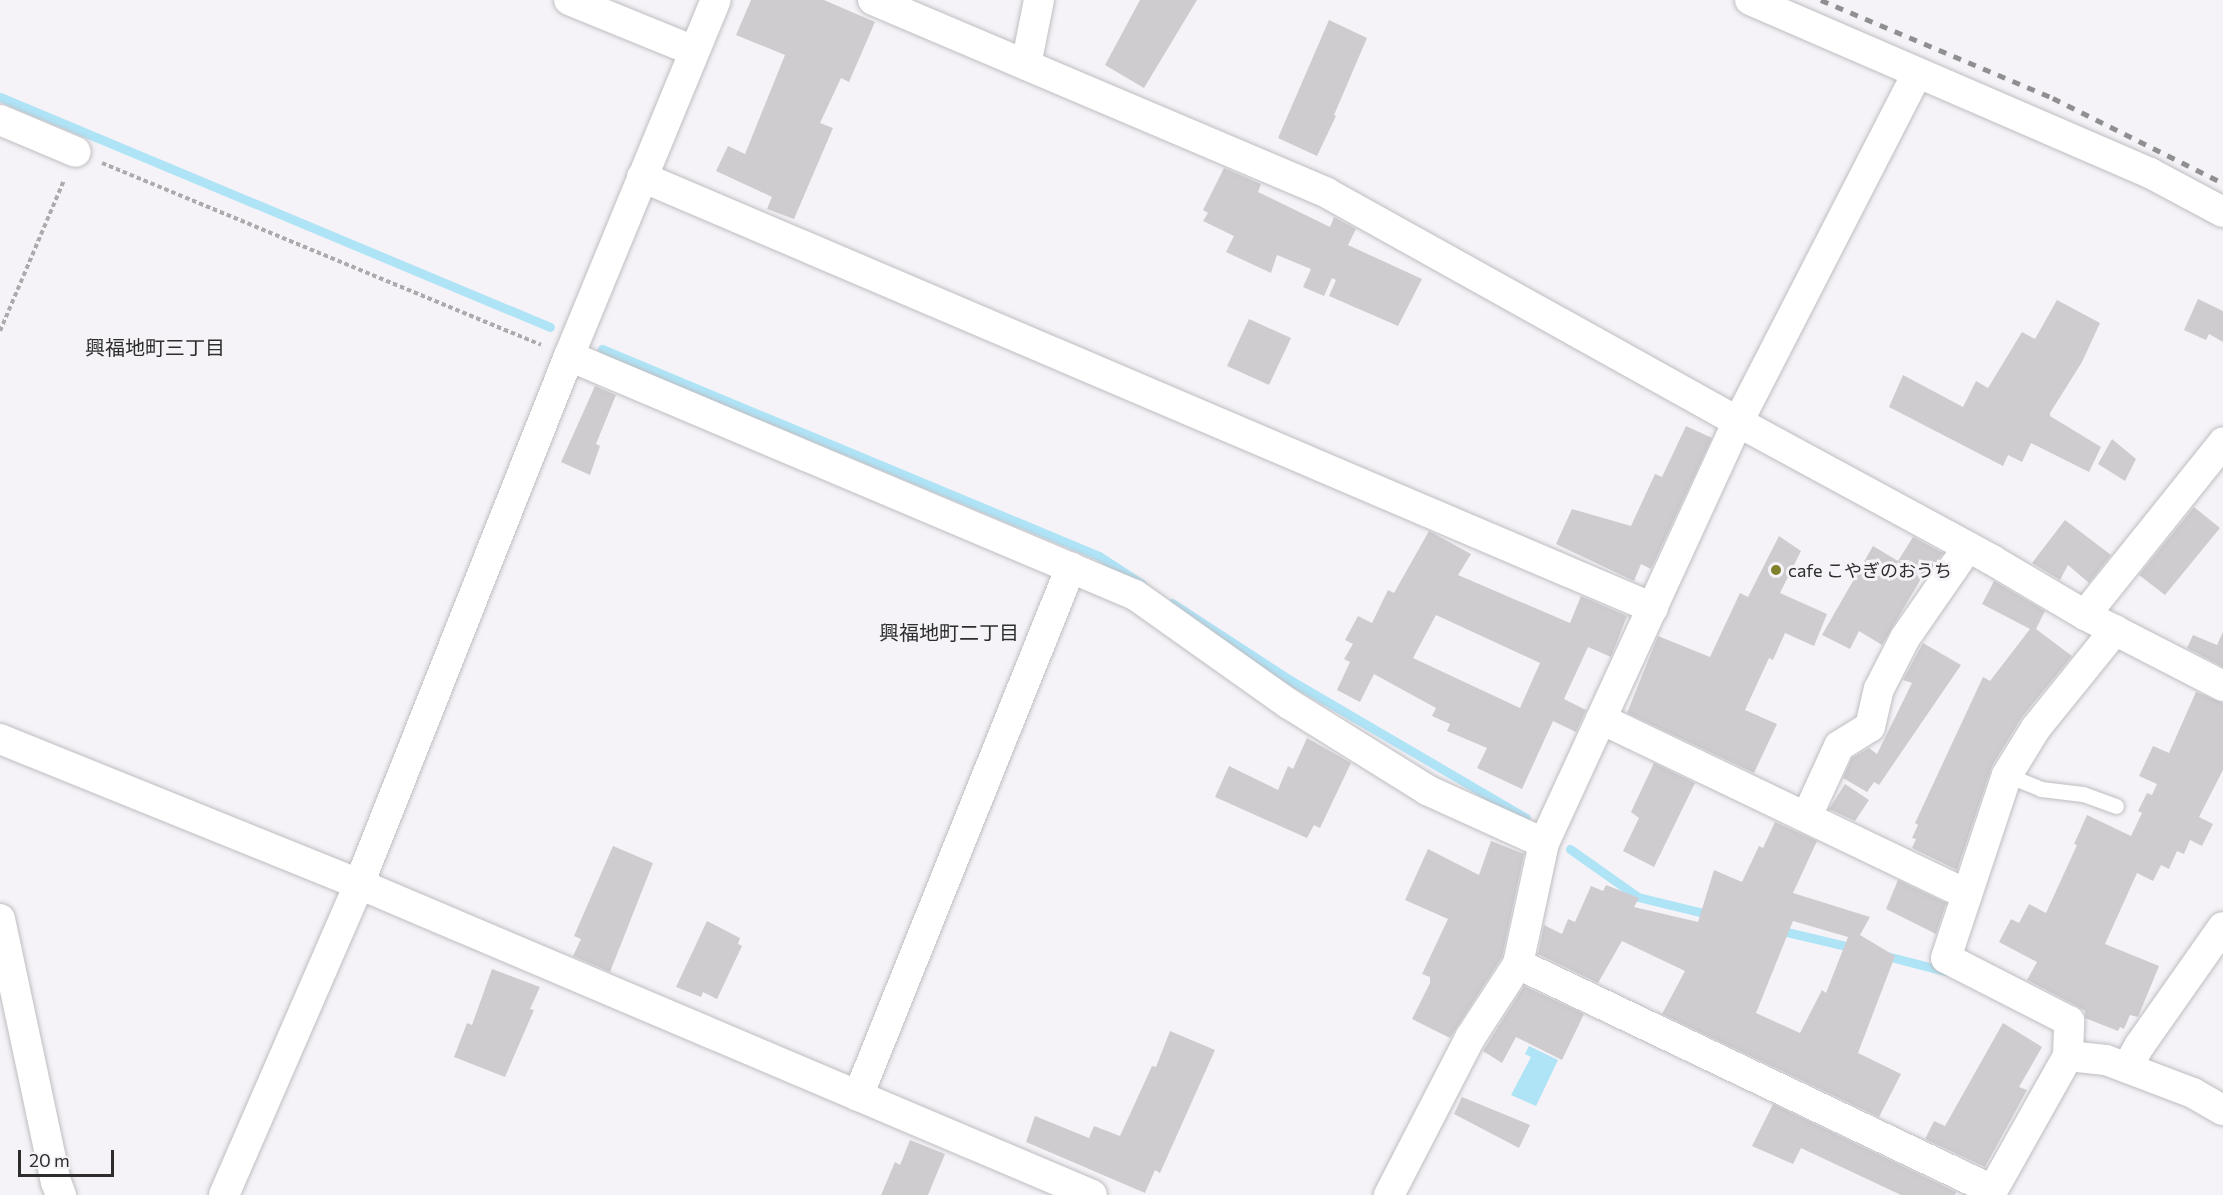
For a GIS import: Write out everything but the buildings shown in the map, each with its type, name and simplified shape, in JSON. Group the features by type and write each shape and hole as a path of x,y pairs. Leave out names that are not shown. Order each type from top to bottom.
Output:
{"street":[{"path":"569,0 694,51"},
{"path":"224,1195 359,884 569,356 716,0"},
{"path":"873,0 1327,193 1968,547 2085,615 2223,686"},
{"path":"1026,65 1039,0"},
{"path":"1750,0 2150,173 2223,212"},
{"path":"1389,1195 1470,1038 1518,964 1544,843 1738,422 1917,74"},
{"path":"0,120 76,152"},
{"path":"642,177 1653,608"},
{"path":"569,356 1135,595 1289,705 1427,790 1544,843"},
{"path":"2085,615 2223,443"},
{"path":"1806,816 1839,746 1870,727 1879,689 1905,638 1968,547"},
{"path":"858,1096 1071,567"},
{"path":"1518,964 1991,1193 2068,1056 2068,1022 1946,958 2007,775 2036,728 2115,630"},
{"path":"1601,719 1967,894"},
{"path":"0,739 359,884 1092,1195"},
{"path":"0,919 56,1182 61,1195"},
{"path":"2127,1068 2140,1045 2223,927"},
{"path":"2068,1056 2106,1060 2193,1093 2223,1110"}],"lane":[{"path":"2007,775 2041,789 2083,794 2116,806"}],"path":[{"path":"0,331 76,152 569,356"}],"water":[{"path":"1529,1046 1558,1060 1536,1106 1511,1095 1531,1057 1525,1054"}],"waterway":[{"path":"0,97 550,327"},
{"path":"602,349 1099,556 1142,584"},
{"path":"1172,603 1290,680 1526,818"},
{"path":"1570,849 1638,897 1712,915"},
{"path":"1778,930 1855,948"},
{"path":"1883,955 1945,971"}],"railway":[{"path":"1821,0 2053,98 2223,183"}],"place":[{"name":"cafe こやぎのおうち","path":"1776,570"}],"district":[{"name":"興福地町三丁目","path":"155,347"},
{"name":"興福地町二丁目","path":"949,632"}]}
